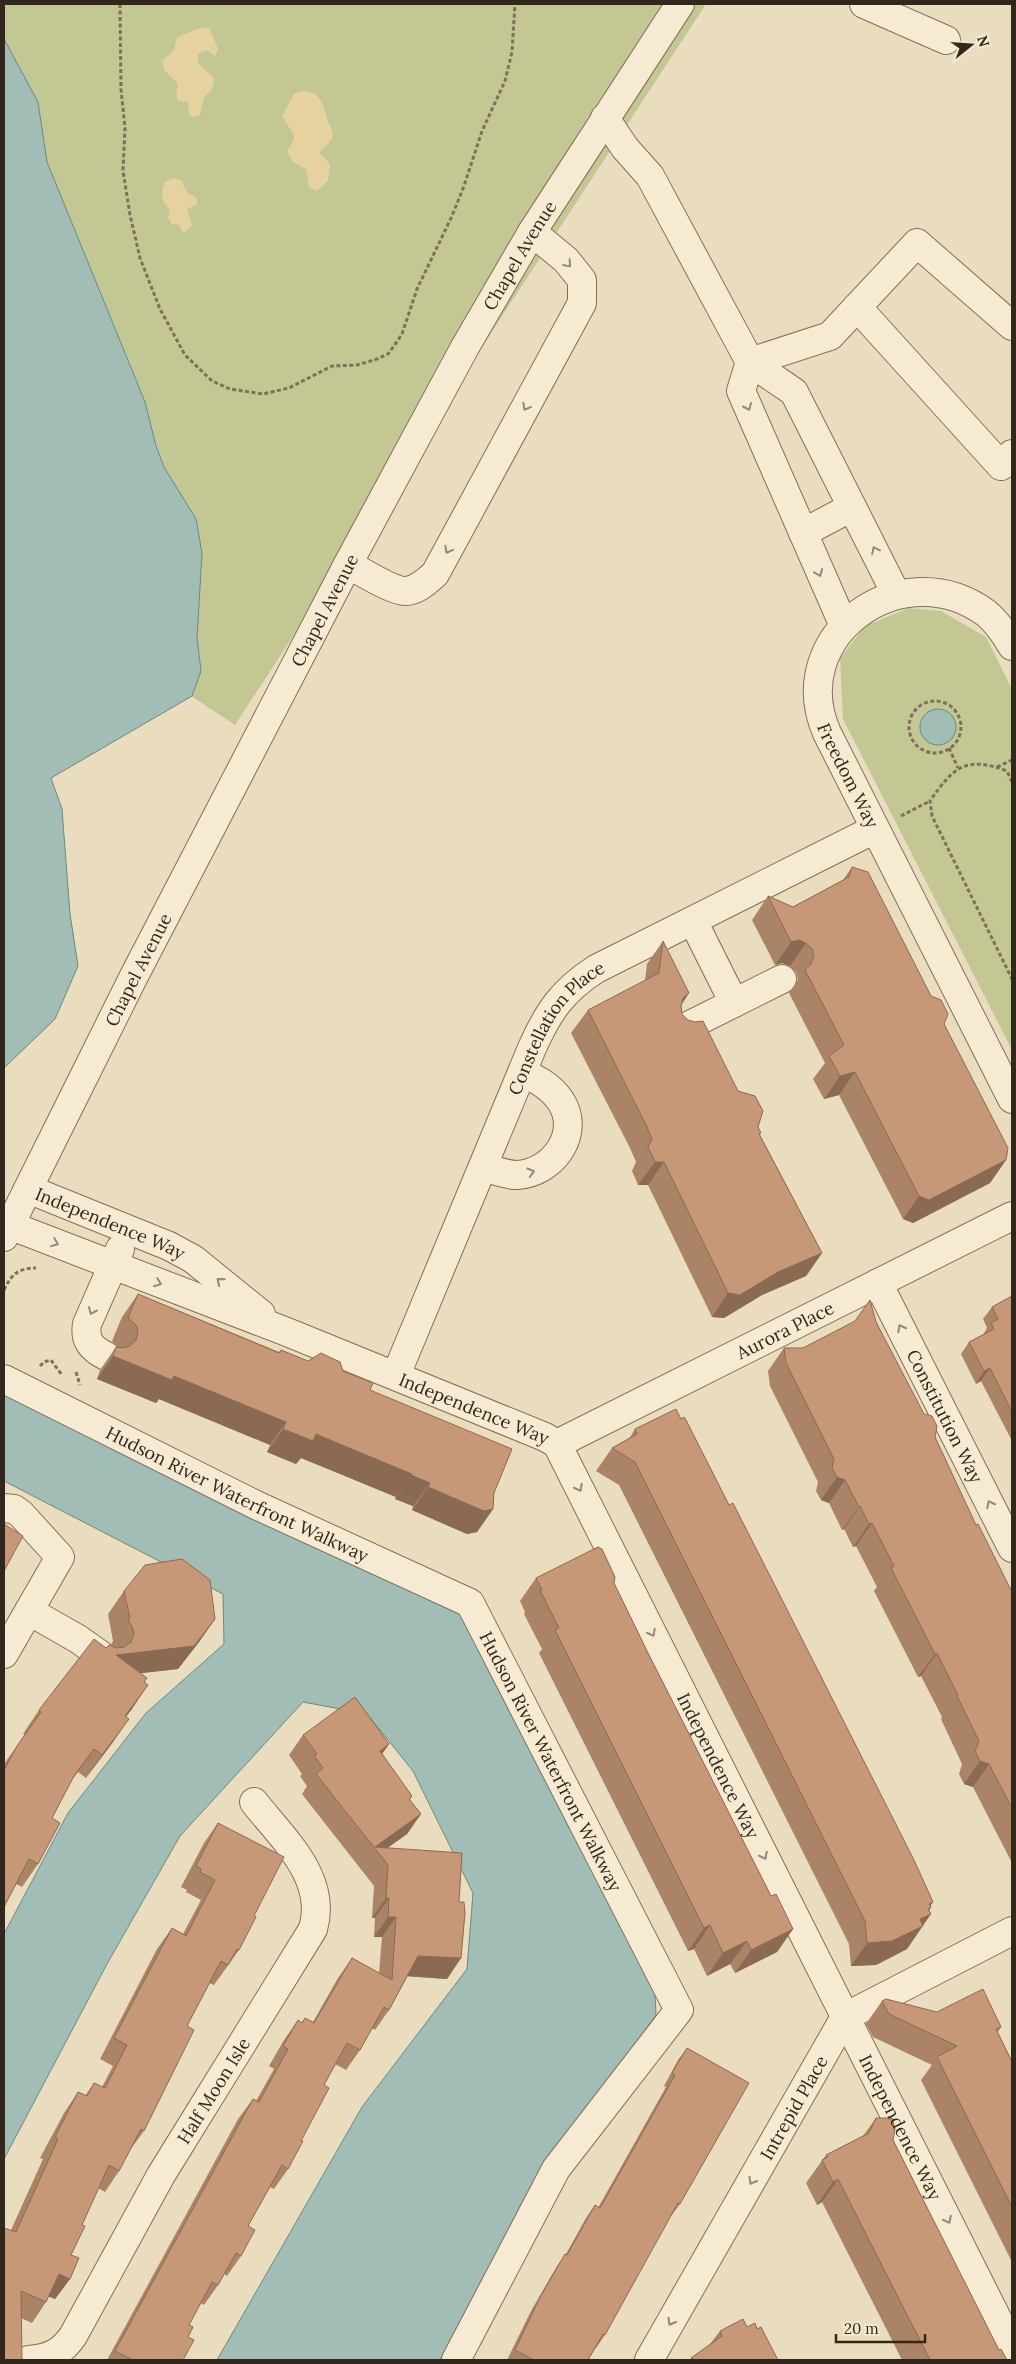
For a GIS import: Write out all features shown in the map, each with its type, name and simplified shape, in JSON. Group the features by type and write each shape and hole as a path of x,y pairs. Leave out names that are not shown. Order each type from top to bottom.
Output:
{"street":[{"name":"Chapel Avenue","path":"6,1231 134,976 348,564 465,347 532,232 680,4"},
{"path":"864,4 946,40"},
{"path":"605,118 625,148 650,176 750,362 794,392 896,594"},
{"path":"348,564 385,584 405,591 421,586 435,574 582,303 582,280 566,260 532,232"},
{"path":"750,362 830,336 917,244 1012,326"},
{"path":"857,307 1001,466 1012,454"},
{"path":"750,362 740,391 844,626"},
{"path":"803,533 852,507"},
{"name":"Freedom Way","path":"1012,646 987,614 963,600 934,591 909,591 896,594 861,610 844,626 833,640 825,660 819,687 820,709 827,733 1012,1099"},
{"name":"Constellation Place","path":"396,1375 522,1073 549,1013 568,990 596,970 875,829"},
{"path":"693,921 734,1003"},
{"path":"680,1030 782,979"},
{"path":"484,1167 505,1174 529,1173 552,1160 566,1138 566,1113 561,1101 542,1082 522,1073"},
{"name":"Independence Way","path":"28,1189 169,1246 193,1259 248,1305 287,1332"},
{"name":"Aurora Place","path":"557,1444 1012,1216"},
{"path":"106,1356 91,1346 85,1332 86,1324 128,1230"},
{"name":"Independence Way","path":"6,1231 112,1266 287,1332 396,1375 557,1444 1012,2348"},
{"name":"Constitution Way","path":"878,1283 1012,1548"},
{"name":"Hudson River Waterfront Walkway","path":"4,1379 256,1505 470,1603 679,2010 556,2169 456,2360"},
{"path":"4,1508 14,1509 21,1514 60,1557 4,1654"},
{"path":"29,1611 78,1638 102,1656"},
{"name":"Half Moon Isle","path":"29,2360 56,2355 65,2348 73,2336 161,2175 313,1929 317,1905 309,1876 302,1863 254,1802"},
{"path":"845,2017 1012,1931"},
{"name":"Intrepid Place","path":"649,2360 845,2017"}],"path":[{"path":"120,4 121,89 125,128 123,172 140,258 160,309 185,355 212,381 230,389 263,394 289,388 332,366 357,364 377,359 388,354 402,334 416,289 455,208 482,131 506,81 512,52 515,4"},
{"path":"942,701 956,711 961,727 956,743 949,748 941,752 925,750 913,739 910,722 918,707 925,703 942,701"},
{"path":"949,748 958,768"},
{"path":"997,767 1012,760"},
{"path":"1012,782 1007,771 997,767 970,765 958,768 944,780 930,801 932,816 1012,979"},
{"path":"4,1290 13,1274 28,1268 40,1268"}],"green space":[{"path":"4,4 706,4 235,725 191,696 51,778 62,809 70,914 78,966 55,1019 4,1068"},
{"path":"909,608 941,611 986,637 1012,689 1012,1050 843,719 840,658 865,626"}],"sand":[{"path":"202,27 210,29 218,49 215,56 207,50 198,54 198,63 213,77 214,82 211,91 204,97 200,115 192,118 188,102 178,101 176,94 178,84 164,70 162,61 174,50 177,37"},
{"path":"301,91 313,93 320,99 333,133 330,142 320,153 330,164 328,181 317,191 309,187 306,169 293,162 287,151 294,140 294,135 282,116 294,94"},
{"path":"173,178 182,181 187,193 195,196 197,199 197,205 187,209 192,225 185,232 182,232 179,225 171,224 168,218 170,210 162,197 165,182"}],"water":[{"path":"4,39 38,102 47,162 145,402 156,446 164,467 196,519 202,553 197,638 201,671 192,696 51,778 62,809 70,914 78,966 55,1019 4,1068"},
{"path":"938,709 945,710 951,714 955,720 955,734 951,740 945,744 938,745 931,744 925,740 921,734 920,727 921,720 925,714 931,710"},
{"path":"4,1385 458,1608 655,1994 656,2015 548,2163 440,2360 217,2360 362,2107 467,1969 473,1893 413,1771 367,1714 303,1702 180,1836 107,1964 4,2159 4,1934 68,1813 146,1713 224,1644 223,1594 4,1481"}],"building":[{"path":"852,867 868,872 931,996 941,1000 948,1014 944,1024 1008,1148 1006,1160 929,1200 919,1196 855,1072 840,1076 829,1056 844,1045 805,970 811,964 814,956 812,949 806,943 799,940 791,942 768,896 793,907 849,877"},
{"path":"663,941 689,993 683,998 682,1014 688,1020 695,1022 703,1021 738,1091 755,1096 763,1111 758,1127 761,1133 759,1134 822,1253 778,1272 740,1295 728,1293 664,1162 655,1162 648,1147 652,1139 646,1125 588,1010 659,973"},
{"path":"138,1294 279,1353 281,1350 308,1361 321,1353 340,1362 343,1371 373,1383 370,1390 512,1449 494,1493 493,1509 484,1511 428,1487 430,1483 412,1474 316,1434 313,1441 283,1429 286,1422 174,1376 172,1380 113,1356 116,1347 130,1346 136,1340 138,1332 136,1325 128,1318"},
{"path":"1012,1296 1012,1412 990,1368 984,1371 969,1342 994,1329 991,1323 998,1319 992,1307"},
{"path":"870,1300 876,1322 924,1414 932,1416 937,1426 935,1437 976,1525 978,1524 1012,1592 1012,1808 989,1764 980,1761 975,1751 979,1741 958,1695 891,1568 894,1566 872,1523 869,1524 845,1480 837,1477 832,1468 834,1459 786,1363 784,1348 803,1348 855,1321"},
{"path":"676,1409 681,1419 684,1417 686,1420 729,1505 733,1503 914,1860 933,1902 929,1904 931,1907 928,1909 931,1914 920,1919 923,1926 892,1941 867,1943 865,1921 635,1462 612,1448 637,1434 635,1429"},
{"path":"4,1524 23,1536 4,1571"},
{"path":"598,1547 602,1549 615,1577 614,1583 648,1653 771,1896 776,1894 793,1929 751,1950 747,1941 723,1953 710,1925 704,1928 555,1630 559,1628 536,1578"},
{"path":"182,1559 210,1580 215,1619 194,1646 116,1655 147,1678 144,1682 148,1685 125,1716 129,1719 102,1755 94,1749 74,1776 52,1818 60,1823 38,1864 29,1859 4,1907 4,1770 17,1746 41,1712 39,1710 94,1639 106,1648 109,1645 116,1648 124,1647 131,1642 134,1634 132,1626 128,1621 130,1618 124,1591 145,1565"},
{"path":"355,1697 389,1744 380,1751 412,1796 409,1799 421,1814 375,1847 462,1853 459,1902 464,1902 465,1913 461,1958 418,1956 389,2010 384,2007 360,2050 347,2043 324,2085 329,2088 288,2169 282,2165 248,2226 255,2230 241,2256 236,2253 218,2285 212,2282 189,2325 193,2327 188,2337 194,2340 183,2360 133,2360 115,2351 253,2099 259,2102 288,2049 283,2046 298,2020 302,2023 305,2018 314,2023 352,1958 392,1980 396,1917 388,1917 389,1898 386,1898 388,1865 316,1774 323,1768 314,1756 317,1754 303,1735"},
{"path":"218,1823 284,1857 239,1950 237,1949 228,1965 221,1961 187,2026 194,2030 144,2131 141,2129 119,2171 109,2165 82,2225 85,2226 71,2255 79,2258 70,2279 59,2274 46,2302 21,2291 22,2360 4,2360 4,2228 16,2232 58,2139 55,2137 78,2092 87,2096 94,2083 105,2088 127,2045 114,2038 172,1928 186,1936 215,1880 200,1872 201,1869 196,1866"},
{"path":"983,1989 1001,2027 996,2029 1012,2062 1012,2207 937,2057 957,2046 889,2014 882,2001 886,1999 937,2012"},
{"path":"687,2048 749,2083 680,2204 678,2203 605,2335 603,2334 588,2360 534,2360 515,2350 539,2299 565,2254 567,2255 595,2205 600,2208 675,2075 672,2073"},
{"path":"876,2118 892,2118 895,2129 893,2140 999,2350 1001,2349 1007,2360 930,2360 838,2179 833,2182 822,2160 828,2157 826,2155 869,2133"},
{"path":"743,2319 747,2327 755,2323 757,2329 761,2327 778,2360 695,2360 691,2358 722,2336 720,2331"}]}
